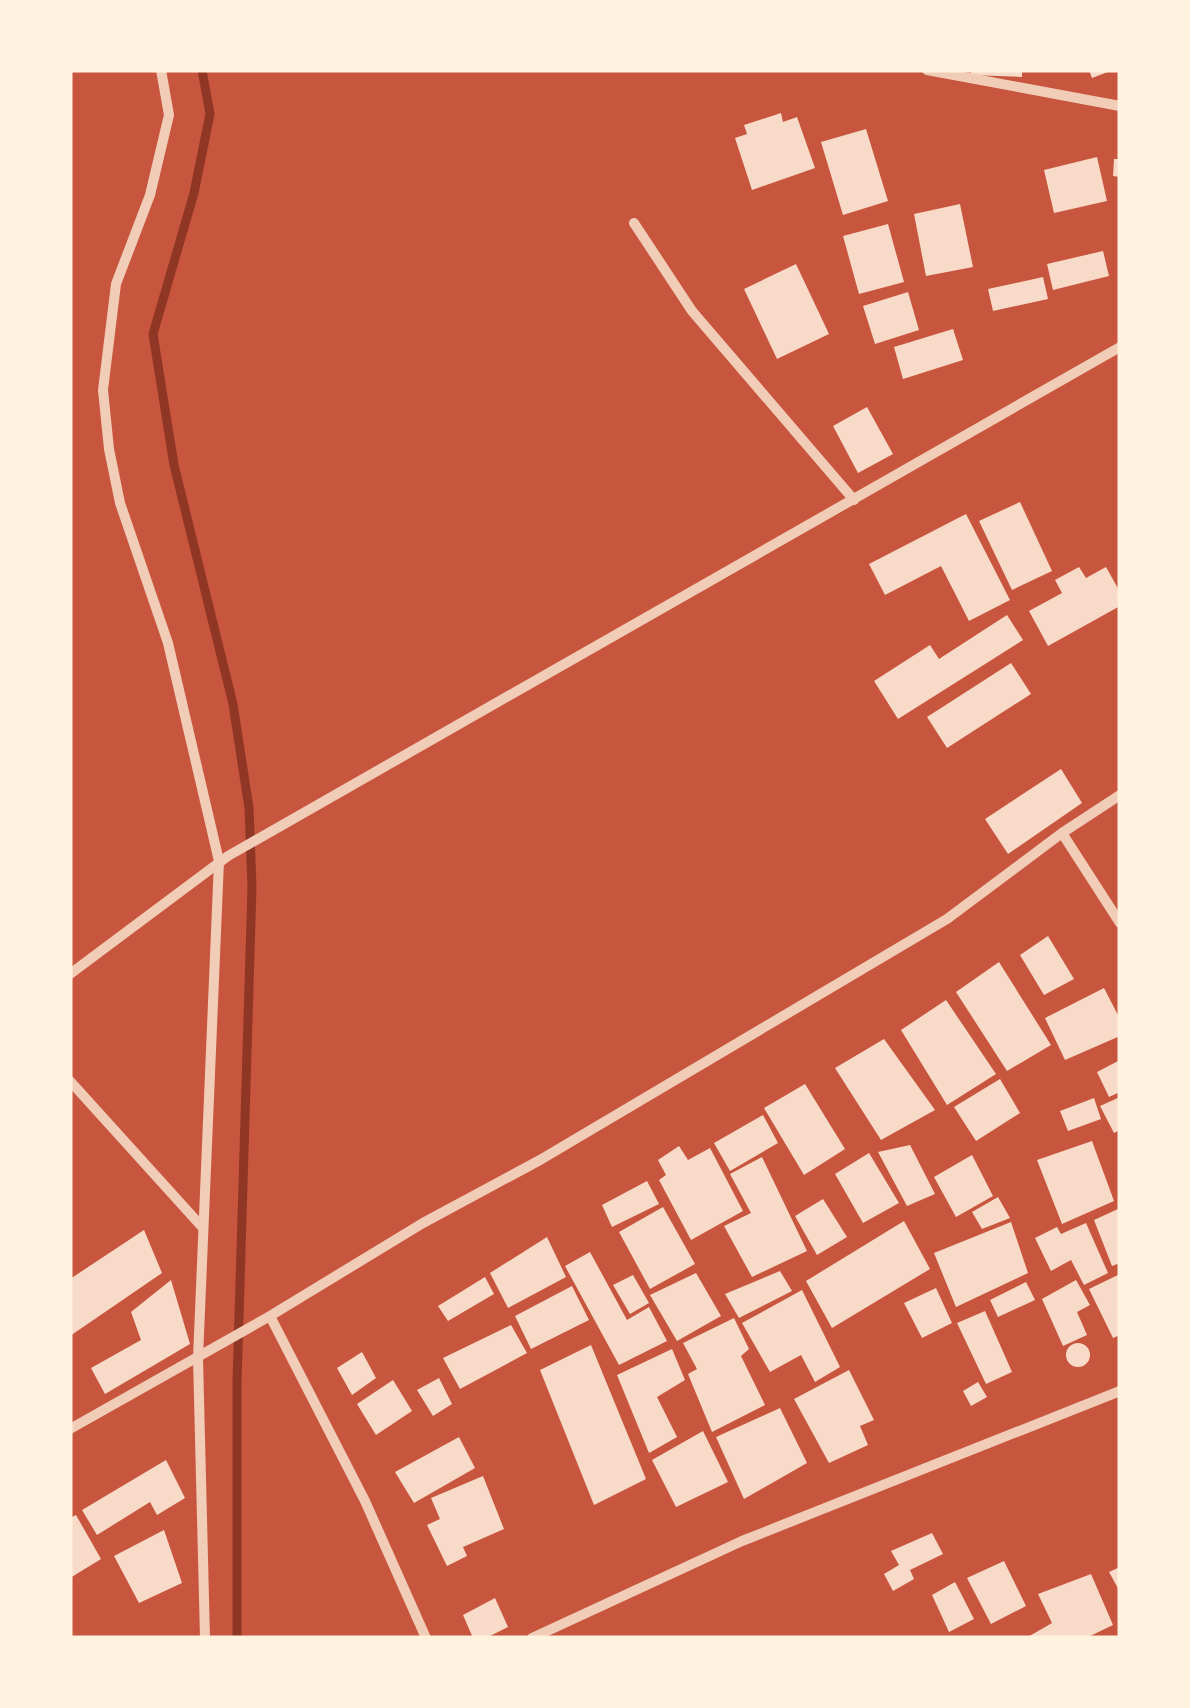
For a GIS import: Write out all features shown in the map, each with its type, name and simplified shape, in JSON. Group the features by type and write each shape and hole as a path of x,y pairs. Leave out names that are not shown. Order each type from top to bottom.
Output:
{"street":[{"path":"161,70 169,115 150,195 116,284 103,390 120,502 168,643 224,859 198,1358 205,1638"},
{"path":"932,70 1120,106"},
{"path":"634,224 692,312 854,500"},
{"path":"70,974 224,859 1120,347"},
{"path":"70,1429 947,919 1120,795"},
{"path":"1062,833 1120,923"},
{"path":"70,1081 204,1229"},
{"path":"270,1316 364,1501 426,1638"},
{"path":"532,1638 742,1541 1120,1391"}],"building":[{"path":"971,70 1022,70 1022,77 971,75"},
{"path":"1089,70 1113,70 1092,78"},
{"path":"781,113 783,122 797,117 815,168 752,190 735,138 747,134 744,125"},
{"path":"866,129 888,201 843,215 821,142"},
{"path":"1097,157 1107,201 1054,213 1044,170"},
{"path":"1114,159 1120,159 1120,177 1113,176"},
{"path":"960,204 973,267 926,276 914,214"},
{"path":"888,224 904,282 859,294 843,236"},
{"path":"1103,251 1109,276 1053,290 1047,264"},
{"path":"796,264 829,334 777,359 744,289"},
{"path":"1043,277 1048,299 993,311 988,289"},
{"path":"908,292 919,330 875,344 863,306"},
{"path":"953,329 963,360 903,379 894,347"},
{"path":"867,407 893,454 858,473 833,426"},
{"path":"1020,502 1052,571 1012,590 979,521"},
{"path":"966,514 1010,600 969,621 941,566 885,595 869,564"},
{"path":"1079,567 1086,578 1106,567 1120,592 1120,606 1048,646 1029,611 1062,593 1055,580"},
{"path":"1007,615 1023,640 898,719 874,681 930,645 939,659"},
{"path":"1011,663 1031,694 947,748 927,717"},
{"path":"1061,769 1082,803 1008,854 985,819"},
{"path":"1048,936 1074,979 1044,995 1020,955"},
{"path":"999,962 1051,1045 1007,1071 956,992"},
{"path":"1104,988 1120,1019 1120,1036 1065,1060 1045,1018"},
{"path":"946,1000 996,1074 947,1105 901,1030"},
{"path":"884,1039 935,1110 881,1140 835,1068"},
{"path":"1120,1060 1120,1092 1109,1097 1097,1072"},
{"path":"1000,1079 1020,1113 976,1141 954,1107"},
{"path":"805,1084 845,1149 804,1175 764,1108"},
{"path":"1120,1097 1120,1130 1114,1133 1100,1106"},
{"path":"1094,1098 1101,1119 1068,1131 1060,1111"},
{"path":"763,1115 778,1143 730,1171 714,1143"},
{"path":"1092,1141 1114,1201 1062,1224 1037,1160"},
{"path":"910,1145 935,1194 907,1206 878,1152"},
{"path":"679,1146 688,1160 710,1148 743,1211 691,1240 659,1180 666,1175 658,1160"},
{"path":"869,1153 899,1203 863,1223 835,1174"},
{"path":"972,1155 993,1196 956,1217 934,1177"},
{"path":"762,1157 807,1251 752,1277 724,1226 751,1213 730,1174"},
{"path":"647,1181 659,1204 612,1227 602,1205"},
{"path":"998,1197 1010,1218 982,1229 972,1212"},
{"path":"823,1199 847,1237 817,1255 795,1216"},
{"path":"663,1207 695,1264 650,1289 619,1232"},
{"path":"1118,1209 1120,1263 1112,1266 1094,1220"},
{"path":"904,1221 930,1269 832,1328 806,1281"},
{"path":"1011,1222 1028,1273 956,1307 934,1253"},
{"path":"1086,1223 1108,1273 1084,1285 1071,1260 1051,1271 1035,1238 1057,1227 1061,1234"},
{"path":"144,1230 162,1273 70,1336 70,1279"},
{"path":"547,1237 566,1277 508,1308 490,1273"},
{"path":"590,1252 627,1320 649,1307 667,1341 619,1365 565,1266"},
{"path":"780,1271 792,1291 739,1318 725,1294"},
{"path":"696,1273 721,1316 677,1341 650,1295"},
{"path":"1120,1274 1120,1335 1113,1338 1089,1289"},
{"path":"633,1275 649,1303 630,1314 613,1285"},
{"path":"485,1277 494,1294 448,1321 438,1306"},
{"path":"171,1280 190,1344 105,1394 91,1368 141,1340 131,1312"},
{"path":"1076,1280 1090,1305 1077,1312 1087,1335 1063,1346 1042,1299"},
{"path":"1026,1282 1035,1300 998,1317 990,1300"},
{"path":"572,1286 589,1320 531,1349 515,1316"},
{"path":"936,1288 952,1323 922,1338 904,1303"},
{"path":"802,1290 840,1367 815,1382 801,1355 770,1372 742,1323"},
{"path":"985,1311 1012,1372 986,1384 957,1323"},
{"path":"734,1318 749,1349 741,1356 765,1405 712,1432 688,1374 697,1369 683,1343"},
{"path":"511,1325 527,1353 460,1389 443,1358"},
{"path":"1078,1343 1090,1355 1078,1367 1066,1355"},
{"path":"591,1345 646,1479 594,1505 540,1370"},
{"path":"672,1349 685,1380 657,1397 677,1437 649,1453 617,1375"},
{"path":"362,1352 376,1378 352,1395 337,1368"},
{"path":"849,1370 874,1420 860,1426 868,1445 829,1463 794,1399"},
{"path":"439,1378 452,1404 433,1416 417,1390"},
{"path":"393,1380 412,1411 376,1435 357,1404"},
{"path":"978,1382 987,1397 971,1406 963,1391"},
{"path":"780,1408 807,1463 744,1499 716,1437"},
{"path":"703,1431 728,1482 676,1507 652,1460"},
{"path":"459,1437 475,1468 414,1503 395,1472"},
{"path":"166,1460 185,1498 157,1515 150,1502 97,1535 82,1510"},
{"path":"483,1476 504,1529 463,1547 467,1556 447,1566 427,1525 440,1519 431,1498"},
{"path":"76,1515 101,1559 70,1578 70,1518"},
{"path":"164,1530 182,1583 139,1603 114,1556"},
{"path":"932,1533 943,1554 910,1570 914,1579 893,1591 884,1574 899,1565 891,1551"},
{"path":"1004,1561 1026,1606 991,1624 967,1578"},
{"path":"1120,1567 1120,1592 1109,1572"},
{"path":"1091,1574 1113,1625 1086,1638 1026,1638 1052,1623 1038,1594"},
{"path":"955,1582 974,1619 949,1632 932,1595"},
{"path":"495,1598 508,1627 486,1638 473,1638 463,1615"}],"waterway":[{"path":"202,70 210,114 194,193 153,334 174,465 233,704 249,808 252,887 237,1383 237,1638"}]}
